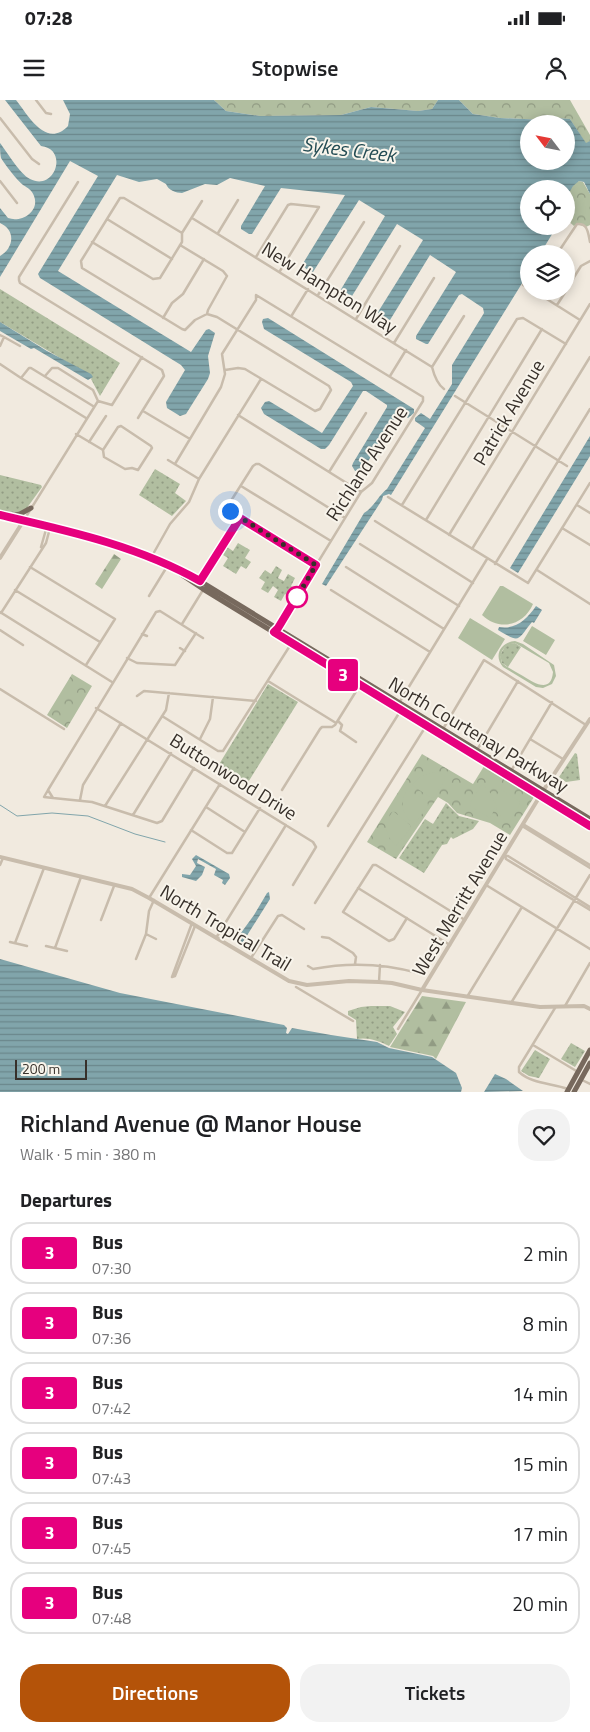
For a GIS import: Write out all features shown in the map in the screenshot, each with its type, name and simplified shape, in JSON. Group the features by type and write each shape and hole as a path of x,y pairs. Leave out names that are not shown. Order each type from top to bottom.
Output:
{"main road":[{"path":"9,517 19,515 31,508"},
{"name":"North Courtenay Parkway","path":"0,514 112,543 185,572 205,587 399,703 441,732 580,817 590,826"},
{"name":"North Courtenay Parkway","path":"276,630 292,643 426,726 441,732"},
{"name":"North Courtenay Parkway","path":"476,753 511,771 571,814 590,819"},
{"path":"568,1091 590,1050"},
{"path":"574,1092 590,1063"}],"street":[{"path":"36,100 46,113 51,114"},
{"path":"0,118 32,159 39,164"},
{"path":"0,181 17,203"},
{"path":"78,182 19,276 19,280 20,283 164,373 164,376 138,418"},
{"path":"182,233 124,198 120,198 80,261 80,265 182,329 185,330 194,320 207,314 217,317 329,386 331,392 317,412 242,368 225,370"},
{"path":"218,233 238,200"},
{"path":"92,242 153,280 157,280 180,245 183,238 182,233 202,201"},
{"path":"256,256 288,206 291,204 319,207 280,271"},
{"name":"New Hampton Way","path":"192,218 432,367 435,377 444,389"},
{"path":"106,219 172,259"},
{"path":"318,295 364,222"},
{"path":"562,245 577,224 582,224 588,230 590,242"},
{"path":"180,245 223,271 227,276 207,314"},
{"path":"356,319 400,246"},
{"path":"163,318 171,305 183,294 204,259"},
{"path":"575,276 581,266 590,261"},
{"path":"394,343 434,278"},
{"path":"292,315 308,289"},
{"name":"Richland Avenue","path":"238,330 256,300 256,295 292,315 423,397 418,410 371,485 362,492 276,630"},
{"path":"548,300 580,320"},
{"path":"557,306 561,300"},
{"name":"Patrick Avenue","path":"449,535 590,304"},
{"path":"432,367 464,316"},
{"path":"402,505 519,317 566,344"},
{"path":"426,520 542,329"},
{"path":"175,464 221,387 225,370 222,354 238,330"},
{"path":"0,335 20,346"},
{"path":"0,346 4,338"},
{"path":"390,376 406,350"},
{"path":"472,549 590,357"},
{"path":"45,376 52,368 58,368 93,390 98,401 112,405 142,358"},
{"path":"0,364 86,418"},
{"path":"21,378 31,368 93,406"},
{"path":"151,557 170,524 189,502 200,479 261,379"},
{"path":"455,396 567,466"},
{"path":"0,558 93,406 98,401"},
{"path":"495,564 590,409"},
{"path":"143,411 190,439"},
{"path":"329,472 366,413"},
{"path":"238,415 362,492"},
{"path":"90,442 106,416"},
{"path":"121,426 152,448 138,470 132,468 125,469 104,457 103,450 118,427 121,426"},
{"path":"76,434 103,450"},
{"path":"168,460 200,479"},
{"path":"316,565 229,510 229,504 240,485 253,466 259,464 345,518"},
{"path":"388,496 528,583 590,483"},
{"path":"240,485 331,542"},
{"path":"577,505 590,513"},
{"path":"199,583 240,518"},
{"path":"375,521 473,582"},
{"path":"49,526 46,542 1,613 112,682"},
{"path":"562,528 590,545"},
{"path":"360,544 459,606"},
{"path":"328,826 401,710 399,703 487,559"},
{"path":"30,566 115,619 86,665"},
{"path":"149,596 170,566"},
{"path":"346,567 444,629"},
{"path":"537,570 590,604"},
{"path":"182,624 205,587"},
{"path":"16,590 100,642"},
{"path":"331,590 430,652"},
{"path":"194,768 159,823 80,800 44,797 96,708 157,611 160,611 203,638"},
{"path":"0,630 24,645"},
{"path":"128,658 137,663 173,666 177,664 196,633"},
{"path":"142,634 147,636"},
{"path":"162,716 218,750 225,750 292,643"},
{"path":"180,648 185,651"},
{"path":"441,732 484,660 586,725"},
{"path":"268,681 342,725 340,732 356,742"},
{"path":"476,753 518,681"},
{"path":"282,790 320,729 324,726 332,727 337,722 360,685"},
{"path":"0,689 64,728"},
{"path":"136,696 144,692 256,701"},
{"path":"105,806 162,716 168,705 169,694"},
{"path":"200,739 210,719 213,697"},
{"path":"511,771 552,702"},
{"name":"Buttonwood Drive","path":"96,708 316,844 293,885"},
{"name":"West Merritt Avenue","path":"398,1029 563,759 590,719"},
{"path":"80,800 83,785 121,723"},
{"path":"315,904 426,726"},
{"path":"530,738 563,759"},
{"path":"133,815 171,754"},
{"path":"136,959 146,934 152,899 191,830 220,784"},
{"path":"48,790 53,798"},
{"path":"206,807 245,832"},
{"path":"191,830 229,853 233,852 260,808"},
{"path":"216,938 286,825"},
{"path":"523,825 590,866"},
{"path":"505,856 590,908"},
{"path":"0,865 1,857"},
{"name":"North Tropical Trail","path":"1,857 132,889 152,899 286,980 307,985 348,981 392,983 422,990 511,1003 555,1008 584,1006 590,1009"},
{"path":"408,918 394,939 389,941 343,912 372,865 464,920"},
{"path":"15,943 44,868"},
{"path":"511,1003 590,875"},
{"path":"55,948 81,877"},
{"path":"101,920 115,884"},
{"path":"486,885 590,949"},
{"path":"357,888 450,945"},
{"path":"467,997 522,907"},
{"path":"250,959 278,916 282,915 304,929"},
{"path":"183,952 172,975 174,978 194,924"},
{"path":"146,934 156,939"},
{"path":"322,937 329,938 353,953 356,957 355,964"},
{"path":"10,942 28,946"},
{"path":"46,946 67,951"},
{"path":"564,1007 590,963"},
{"path":"308,966 313,969 355,964 380,965 418,973"},
{"path":"379,982 380,965"},
{"path":"427,983 426,988 429,991"},
{"path":"306,993 307,985"},
{"path":"296,988 352,1021"},
{"path":"555,1008 519,1067 520,1074 528,1078 555,1084 568,1091"},
{"path":"533,1045 578,1072"},
{"path":"581,1079 590,1084"}],"green space":[{"path":"214,100 438,100 432,109 418,111 371,107 341,115 260,116 226,111"},
{"path":"459,100 570,100 590,135 590,141 586,144 575,127 575,115 520,115 520,119 473,114"},
{"path":"579,181 583,182 590,194 590,225 586,227 577,224 575,225 575,183"},
{"path":"0,289 120,363 100,396 91,379 92,377 0,322"},
{"path":"155,469 180,484 175,493 186,501 172,516 139,495"},
{"path":"0,475 41,485 42,487 24,512 15,514 0,511"},
{"path":"238,543 250,550 245,558 251,562 246,569 241,566 236,574 223,566 228,558 223,555 227,547 233,551"},
{"path":"114,554 121,559 102,589 95,584"},
{"path":"276,566 282,570 278,578 284,581 288,574 295,578 291,586 296,589 291,598 285,594 281,601 274,597 278,590 273,586 268,593 261,589 265,582 259,578 265,570 271,574"},
{"path":"500,586 533,604 524,617 511,624 496,623 482,615"},
{"path":"470,618 505,639 492,660 458,638"},
{"path":"532,626 555,640 546,655 523,641"},
{"path":"515,641 523,644 554,665 556,676 552,684 543,688 536,687 503,667 499,658 500,650 510,642","holes":["515,643 549,663 553,672 552,679 546,685 541,685 504,665 501,659 501,652 508,645"]},
{"path":"515,643 521,647 508,667 502,663 500,655 506,645"},
{"path":"72,674 92,686 67,728 47,715"},
{"path":"268,684 298,702 247,784 218,766"},
{"path":"575,753 577,754 580,780 566,782 559,777"},
{"path":"422,754 473,784 486,763 535,792 534,797 510,835 490,823 457,813 448,803 438,797 396,859 367,842"},
{"path":"433,772 440,773 446,777 435,797 431,798 412,785 421,776"},
{"path":"482,784 492,795 493,799 494,808 490,818 471,807 470,803"},
{"path":"500,789 519,801 520,804 509,823 498,813 496,799"},
{"path":"407,790 427,801 428,805 415,824 407,817 403,809 403,800"},
{"path":"446,803 459,816 479,821 473,829 453,839 451,837 447,844 442,845 424,873 399,858 425,819 433,824"},
{"path":"393,811 411,828 396,846 389,838 387,829 388,820"},
{"path":"422,996 466,1002 436,1059 433,1056 390,1047"},
{"path":"371,1006 390,1006 405,1012 393,1027 397,1034 389,1046 373,1040 357,1039 356,1020 348,1015 348,1011"},
{"path":"571,1043 585,1051 575,1067 561,1059"},
{"path":"535,1050 550,1059 539,1078 529,1076 521,1071"}],"water":[{"name":"Sykes Creek","path":"5,100 16,100 38,127 52,134 60,132 68,126 70,114 63,100 214,100 226,111 260,116 341,115 371,107 418,111 432,109 438,100 459,100 473,114 520,119 520,170 575,170 575,126 586,143 590,141 590,194 584,182 579,181 575,184 575,180 520,180 520,235 552,235 545,245 520,245 520,287 391,495 383,496 326,586 322,584 364,513 371,508 387,489 425,428 415,421 415,418 421,413 430,419 452,384 452,365 484,313 483,308 462,294 459,295 428,344 416,339 416,336 456,272 430,255 390,320 378,315 378,312 423,240 397,224 352,296 340,291 385,216 359,200 311,273 302,265 345,195 281,188 252,234 249,234 241,229 241,226 265,186 230,178 217,185 205,184 180,193 170,189 166,184 157,179 139,182 117,175 58,271 191,352 206,330 209,329 215,333 208,356 210,373 208,379 186,414 180,416 167,408 166,402 185,370 181,365 40,278 38,274 98,176 70,161 0,277 0,256 5,253 10,244 11,234 0,223 0,208 8,218 19,219 32,211 35,201 32,192 17,179 1,158 0,143 22,173 30,179 39,181 46,180 52,175 55,168 55,154 50,149 41,146"},
{"path":"268,318 414,409 414,413 408,418 398,413 362,471 355,471 352,466 353,463 387,405 366,391 363,391 325,449 321,449 264,414 261,408 265,402 269,401 322,433 353,386 351,382 264,329 263,319"},
{"path":"0,322 47,351 91,374 93,377 88,380 34,348 31,349 0,331"},
{"path":"590,436 590,456 518,573 510,568"},
{"path":"536,606 542,610 534,623 532,622 518,638 511,637 498,630 499,627 511,627 521,622"},
{"path":"196,855 229,874 230,878 225,885 222,883 223,880 214,875 216,869 198,859 197,863 205,867 202,875 196,881 182,877 182,874 190,875 196,866 192,859"},
{"path":"269,892 270,899 239,946 237,944 238,937"},
{"path":"0,959 120,993 284,1025 287,1028 286,1033 288,1034 292,1028 377,1042 389,1048 432,1057 456,1073 462,1088 461,1092 0,1092"},
{"path":"495,1074 506,1079 523,1091 484,1092"}],"waterway":[{"path":"0,805 17,816 52,813 88,816 135,834 165,842"}],"bus line":[{"name":"3","path":"0,515 126,547 185,572 200,581 240,518 316,565 274,632 590,826"}],"route":[{"path":"230,511 316,565 297,597"}]}
